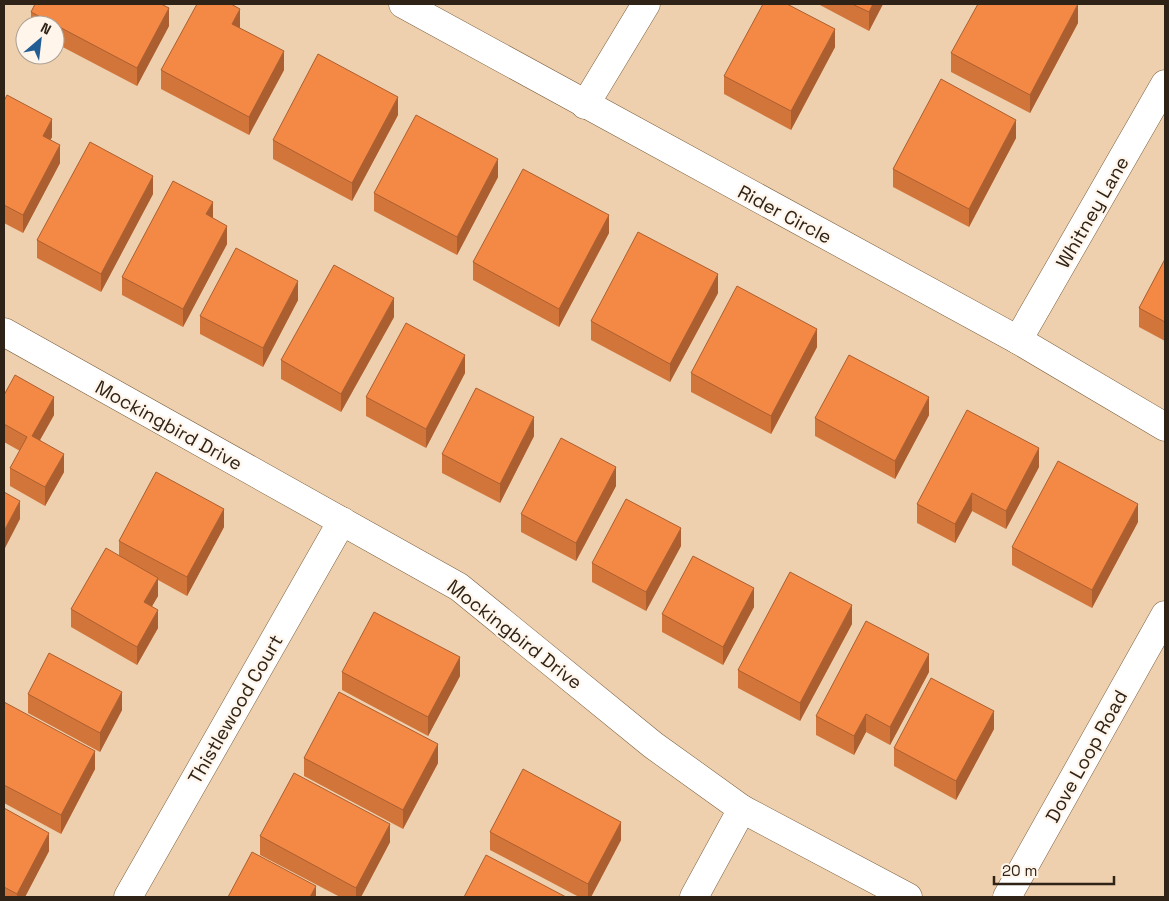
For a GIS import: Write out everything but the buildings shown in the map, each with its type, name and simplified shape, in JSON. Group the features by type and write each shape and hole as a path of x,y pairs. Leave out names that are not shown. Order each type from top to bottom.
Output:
{"street":[{"name":"Rider Circle","path":"402,4 1018,340 1165,427"},
{"path":"585,105 646,4"},
{"name":"Whitney Lane","path":"1018,340 1165,84"},
{"name":"Mockingbird Drive","path":"4,332 460,587 653,745 742,809 908,897"},
{"name":"Thistlewood Court","path":"128,897 342,521"},
{"name":"Dove Loop Road","path":"1007,897 1165,615"},
{"path":"694,897 742,809"}]}
